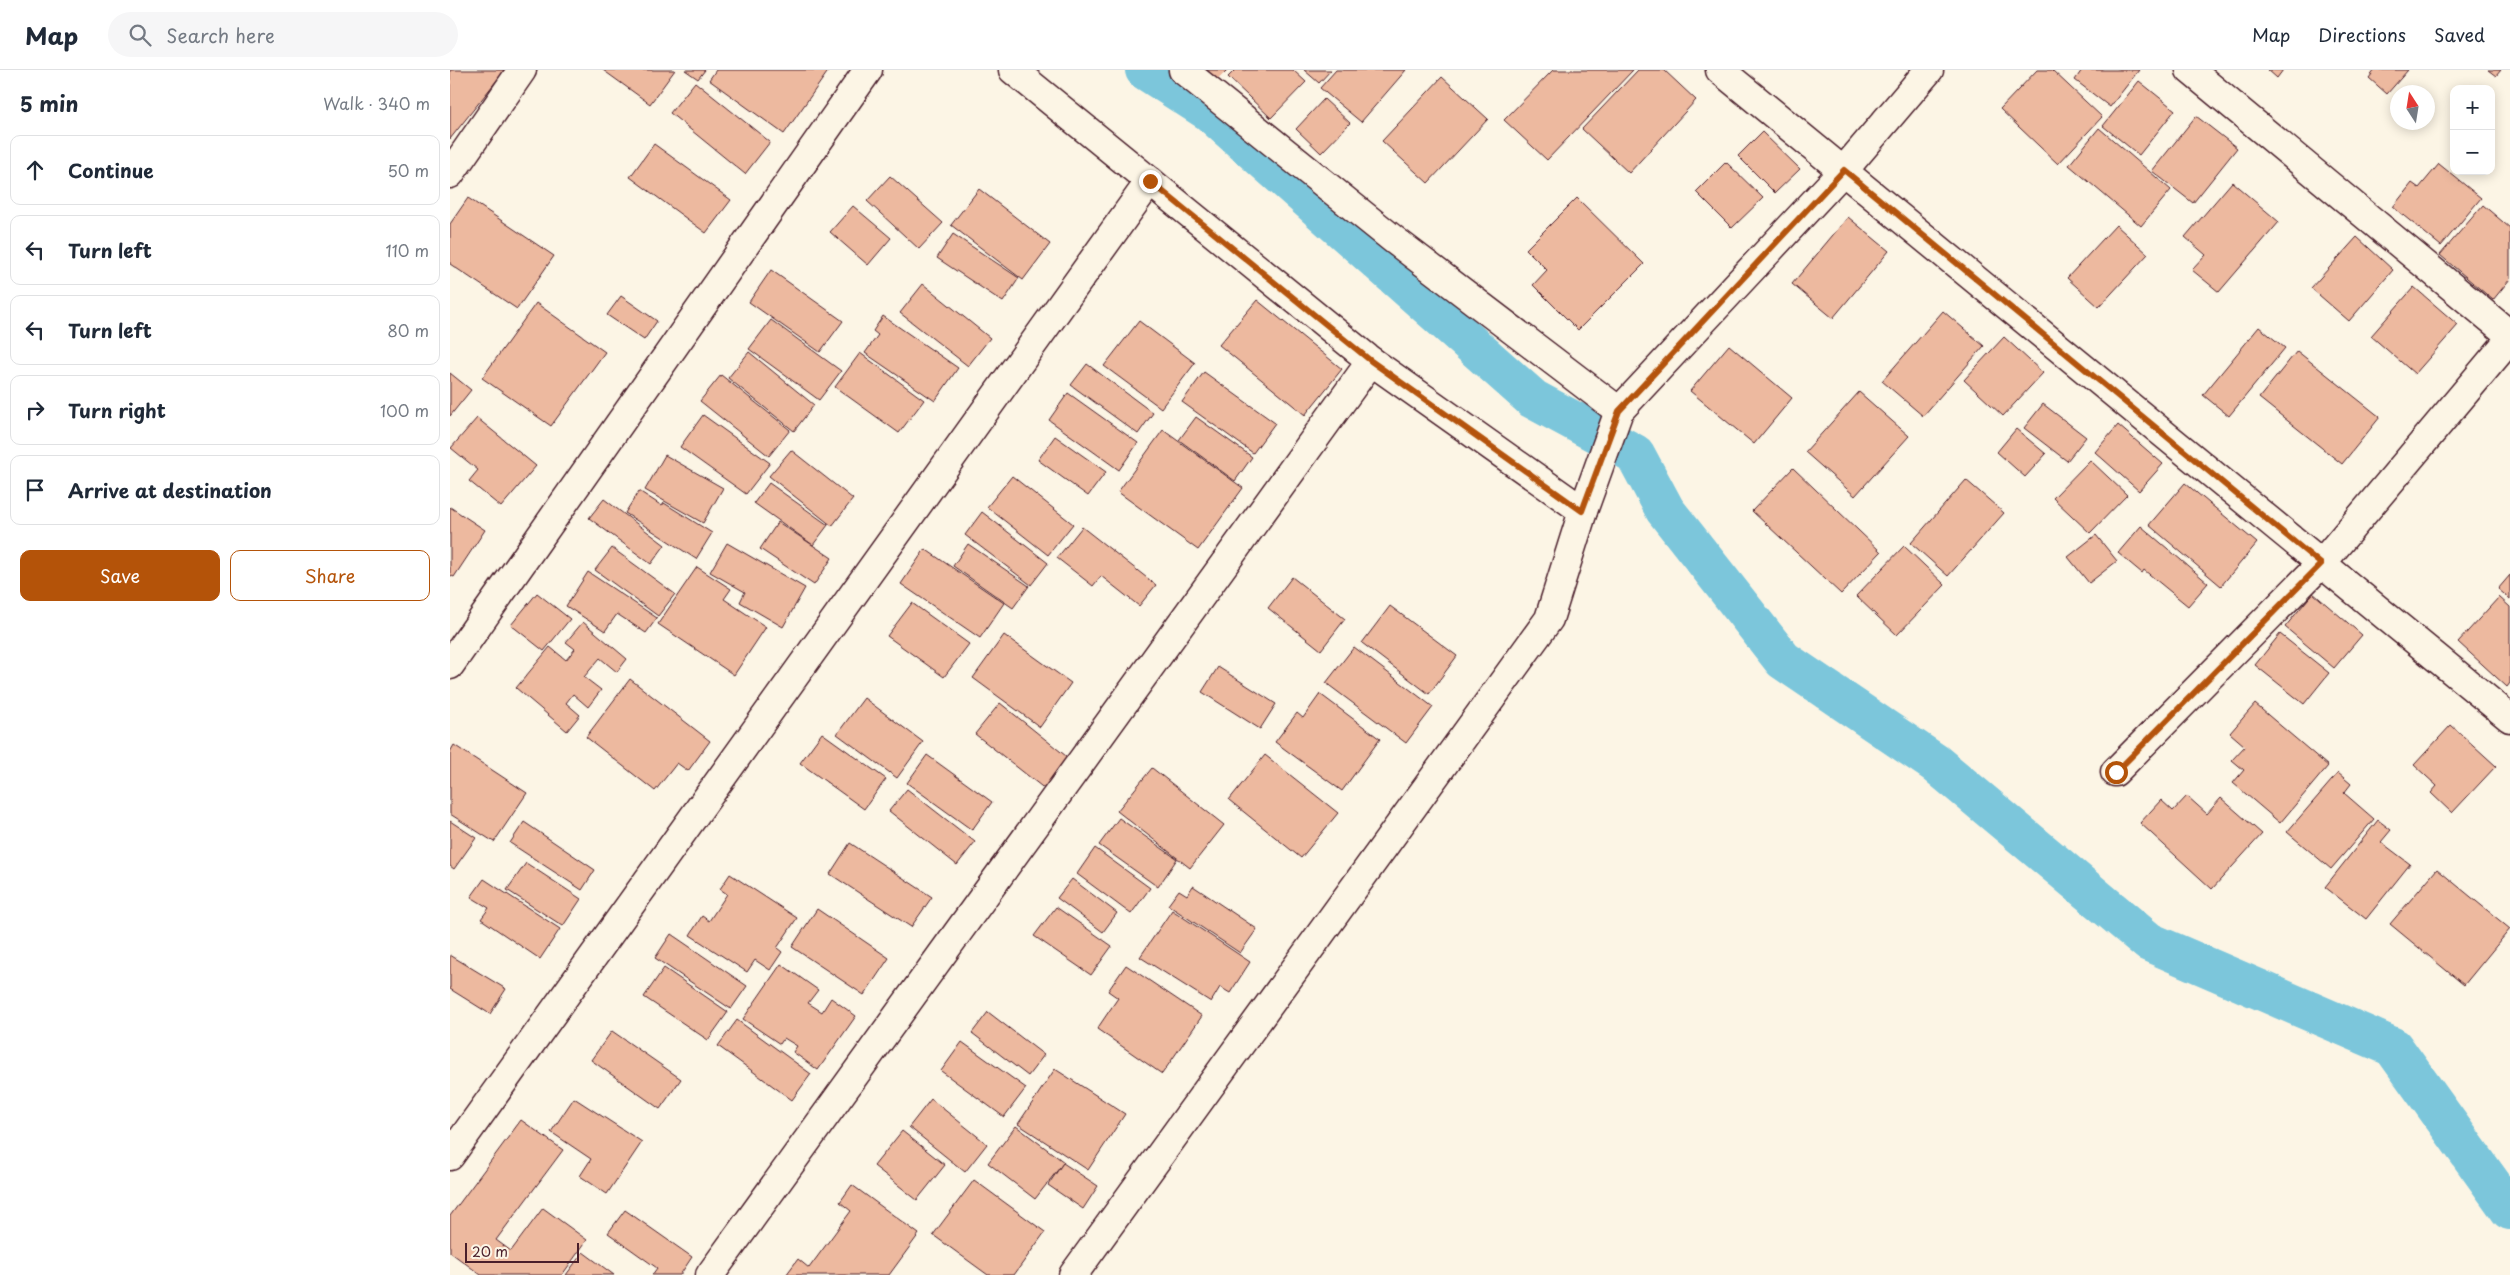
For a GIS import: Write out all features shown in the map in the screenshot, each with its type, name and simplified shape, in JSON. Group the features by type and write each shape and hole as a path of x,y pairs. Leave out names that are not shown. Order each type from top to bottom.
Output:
{"street":[{"path":"450,174 522,70"},
{"path":"450,665 868,70"},
{"path":"1013,70 1371,361 1582,511"},
{"path":"1183,70 1393,239 1619,411"},
{"path":"1720,70 2510,718"},
{"path":"1073,1275 1549,619 1582,511 1619,411 1844,170 1929,70"},
{"path":"2190,70 2510,334"},
{"path":"450,1156 1150,181"},
{"path":"2116,772 2321,564 2510,339"},
{"path":"710,1275 1371,361"}],"building":[{"path":"450,70 505,70 450,139"},
{"path":"603,70 675,70 650,104"},
{"path":"685,70 705,70 698,79"},
{"path":"716,70 829,70 784,134 709,80"},
{"path":"1205,70 1227,70 1216,81"},
{"path":"1235,70 1293,70 1306,82 1271,118 1228,77"},
{"path":"1304,70 1331,70 1319,83"},
{"path":"1336,70 1406,70 1361,122 1320,88"},
{"path":"1553,70 1633,70 1547,160 1504,120"},
{"path":"1638,70 1664,70 1696,100 1629,173 1582,129"},
{"path":"2037,70 2052,70 2102,117 2058,164 2000,109"},
{"path":"2082,70 2139,70 2110,107 2075,80"},
{"path":"2268,70 2283,70 2277,78"},
{"path":"2375,70 2408,70 2395,85 2390,85 2390,91 2387,94 2369,78"},
{"path":"2488,70 2501,70 2496,76"},
{"path":"1442,77 1488,119 1428,183 1382,141"},
{"path":"2139,81 2175,110 2139,155 2103,126"},
{"path":"695,82 770,142 745,174 670,113"},
{"path":"1324,99 1350,123 1321,153 1296,129"},
{"path":"2196,116 2237,148 2193,203 2152,171"},
{"path":"2099,128 2171,190 2141,226 2069,165"},
{"path":"1762,132 1800,169 1775,193 1738,156"},
{"path":"654,144 731,200 706,233 630,177"},
{"path":"1726,162 1763,198 1732,228 1696,192"},
{"path":"2439,164 2450,175 2453,175 2481,198 2441,246 2393,207 2412,183 2419,188"},
{"path":"890,176 943,223 919,249 867,201"},
{"path":"2232,182 2279,222 2219,292 2192,270 2206,255 2185,237"},
{"path":"979,189 1050,244 1023,280 951,225"},
{"path":"468,198 554,256 517,309 450,264 450,224"},
{"path":"1577,198 1644,264 1578,330 1533,285 1547,270 1526,249"},
{"path":"2483,205 2510,228 2510,279 2493,300 2440,255"},
{"path":"853,206 891,238 868,265 830,232"},
{"path":"1848,217 1889,251 1833,318 1792,284"},
{"path":"2116,225 2148,254 2099,307 2067,278"},
{"path":"953,234 1019,278 1003,302 937,258"},
{"path":"2357,237 2393,270 2349,321 2311,288"},
{"path":"771,270 843,321 820,352 749,302"},
{"path":"923,284 990,338 968,366 900,313"},
{"path":"2414,287 2458,325 2415,374 2371,336"},
{"path":"621,296 657,321 644,340 607,315"},
{"path":"1257,300 1342,369 1305,415 1219,345"},
{"path":"536,303 605,352 551,426 482,378"},
{"path":"1943,311 1984,346 1923,416 1882,381"},
{"path":"883,316 958,368 935,401 865,353 878,335 873,331"},
{"path":"771,320 841,371 819,400 749,349"},
{"path":"1139,321 1195,363 1161,408 1104,366"},
{"path":"2259,327 2285,348 2229,416 2203,395"},
{"path":"2004,337 2043,373 2003,416 1964,380"},
{"path":"1729,345 1792,398 1754,444 1690,391"},
{"path":"2297,351 2380,417 2342,464 2259,398"},
{"path":"749,352 814,405 794,431 728,378"},
{"path":"860,353 924,400 899,433 835,387"},
{"path":"1087,364 1153,413 1138,434 1071,385"},
{"path":"1204,372 1275,423 1253,453 1182,402"},
{"path":"450,373 471,390 450,416"},
{"path":"721,375 790,430 769,456 700,401"},
{"path":"1859,392 1909,436 1855,496 1805,452"},
{"path":"1068,393 1138,443 1119,470 1049,420"},
{"path":"2043,404 2086,437 2067,461 2024,428"},
{"path":"703,415 770,463 746,494 680,447"},
{"path":"1196,417 1252,457 1235,481 1179,440"},
{"path":"477,418 536,466 501,507 469,481 478,470 451,448"},
{"path":"2118,425 2163,464 2139,491 2095,452"},
{"path":"2016,429 2046,454 2025,477 1997,452"},
{"path":"1163,430 1243,488 1198,550 1118,492"},
{"path":"1055,436 1106,472 1088,496 1038,460"},
{"path":"791,450 853,499 832,526 769,476"},
{"path":"665,455 723,488 703,523 645,490"},
{"path":"2090,460 2127,495 2090,533 2053,498"},
{"path":"1793,468 1881,552 1841,594 1752,511"},
{"path":"1012,476 1073,524 1048,555 987,507"},
{"path":"1966,480 2004,513 1948,576 1911,543"},
{"path":"769,483 828,525 813,545 754,503"},
{"path":"2185,483 2257,543 2221,586 2149,525"},
{"path":"639,491 662,506 664,503 712,533 696,559 625,513"},
{"path":"604,499 665,545 651,564 589,518"},
{"path":"450,507 485,530 454,577 450,575"},
{"path":"982,512 1048,563 1031,585 965,535"},
{"path":"778,522 832,558 814,585 760,549"},
{"path":"2141,526 2208,583 2188,606 2144,570 2142,573 2118,553"},
{"path":"1082,527 1156,585 1139,606 1101,576 1093,586 1057,558"},
{"path":"2096,535 2117,561 2089,583 2068,557"},
{"path":"727,543 805,588 783,627 740,602 745,592 710,572"},
{"path":"968,544 1029,586 1013,608 953,566"},
{"path":"1904,546 1945,585 1897,635 1856,596"},
{"path":"612,548 675,594 658,616 595,570"},
{"path":"925,549 1004,603 980,638 901,584"},
{"path":"697,567 731,589 724,599 766,627 734,675 658,624"},
{"path":"588,572 657,618 646,633 617,614 605,631 566,606"},
{"path":"2510,575 2510,599 2498,589"},
{"path":"1292,577 1345,619 1321,650 1268,608"},
{"path":"537,593 570,619 544,651 511,625"},
{"path":"2313,593 2362,635 2334,668 2285,627"},
{"path":"2499,597 2510,607 2510,683 2507,687 2458,642"},
{"path":"912,603 969,644 944,677 887,636"},
{"path":"1390,606 1457,656 1429,694 1362,643"},
{"path":"583,622 627,659 617,672 600,658 584,677 601,690 588,707 573,694 566,703 580,715 567,731 516,688 550,647 566,660 575,649 566,642"},
{"path":"2280,634 2329,673 2304,704 2255,665"},
{"path":"1004,635 1071,683 1040,727 973,678"},
{"path":"1354,647 1433,707 1406,743 1326,683"},
{"path":"1218,667 1276,704 1260,729 1202,692"},
{"path":"630,679 710,741 688,771 677,763 655,791 586,737"},
{"path":"1320,694 1380,739 1342,791 1275,742 1297,713 1303,718"},
{"path":"864,698 923,742 897,778 837,734"},
{"path":"1000,703 1071,760 1046,790 975,734"},
{"path":"2255,704 2328,766 2280,823 2233,783 2244,770 2232,760 2245,746 2230,733"},
{"path":"2451,725 2496,766 2452,813 2431,793 2437,786 2414,765"},
{"path":"822,733 886,779 864,809 800,763"},
{"path":"454,745 527,793 494,842 450,814 450,752"},
{"path":"927,755 992,802 972,830 907,783"},
{"path":"1265,755 1338,813 1301,858 1229,800"},
{"path":"1152,768 1224,825 1190,868 1117,811"},
{"path":"2338,773 2351,784 2344,793 2374,819 2331,869 2287,832"},
{"path":"907,789 975,842 957,865 889,811"},
{"path":"2187,796 2207,814 2221,798 2262,834 2212,889 2140,823 2161,800 2173,811"},
{"path":"1119,818 1177,859 1158,887 1099,845"},
{"path":"2378,820 2391,830 2381,842 2410,864 2366,919 2325,887"},
{"path":"450,821 476,838 454,869 450,866"},
{"path":"524,822 595,870 582,890 510,843"},
{"path":"850,843 932,897 911,927 830,874"},
{"path":"1095,848 1150,888 1131,914 1077,874"},
{"path":"526,863 581,899 563,926 507,890"},
{"path":"2437,869 2510,929 2464,985 2390,924"},
{"path":"730,874 797,918 777,948 782,952 770,970 755,960 747,972 690,935 702,916 709,921 727,894 720,889"},
{"path":"484,879 560,929 540,959 481,919 489,908 471,897"},
{"path":"1072,879 1117,913 1103,932 1057,898"},
{"path":"1193,886 1257,929 1240,953 1168,905 1179,890 1187,895"},
{"path":"1056,907 1112,946 1091,975 1034,936"},
{"path":"817,909 889,958 864,995 792,947"},
{"path":"1172,910 1250,962 1230,993 1220,987 1211,1002 1140,957"},
{"path":"671,934 747,986 731,1009 655,958"},
{"path":"450,955 506,989 490,1014 450,989"},
{"path":"781,964 818,990 808,1003 822,1012 831,998 856,1016 818,1070 793,1052 797,1046 784,1038 780,1044 743,1019"},
{"path":"1126,965 1202,1016 1162,1074 1097,1029 1118,998 1108,991"},
{"path":"664,968 728,1012 708,1040 644,997"},
{"path":"988,1012 1044,1055 1028,1076 972,1033"},
{"path":"737,1020 811,1074 792,1100 718,1046"},
{"path":"612,1031 681,1079 660,1109 591,1060"},
{"path":"962,1042 1026,1088 1004,1117 941,1071"},
{"path":"1055,1069 1125,1114 1088,1170 1018,1124"},
{"path":"574,1098 642,1142 607,1194 580,1176 591,1159 551,1132"},
{"path":"931,1099 987,1144 965,1172 909,1127"},
{"path":"521,1120 563,1150 496,1240 511,1251 543,1208 587,1240 562,1275 481,1275 450,1252 450,1216"},
{"path":"1016,1126 1064,1162 1035,1199 988,1163"},
{"path":"902,1131 945,1165 917,1200 874,1166"},
{"path":"1063,1163 1098,1186 1083,1209 1048,1185"},
{"path":"974,1180 1045,1232 1014,1275 988,1275 933,1235"},
{"path":"852,1185 919,1234 889,1275 786,1275 798,1259 809,1268 851,1211 840,1202"},
{"path":"625,1210 692,1257 680,1275 652,1275 657,1268 608,1233"},
{"path":"583,1252 614,1275 566,1275"}],"waterway":[{"path":"1145,70 1210,112 1533,399 1635,454 1665,510 1783,660 1935,763 2149,942 2393,1047 2510,1210"}],"route":[{"path":"1150,181 1371,361 1582,511 1619,411 1844,170 2321,564 2116,772"}]}
